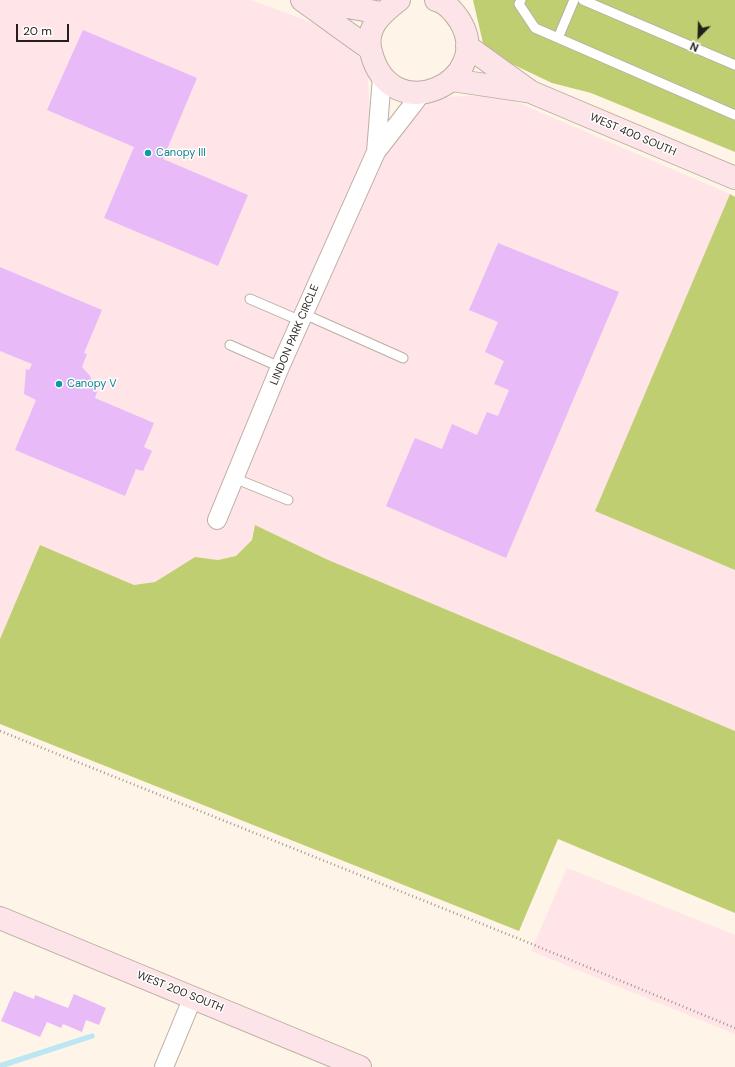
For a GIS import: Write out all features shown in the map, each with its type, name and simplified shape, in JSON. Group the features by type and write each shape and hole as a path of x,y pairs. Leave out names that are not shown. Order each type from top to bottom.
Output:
{"street":[{"path":"302,0 370,49"},
{"path":"308,0 381,13"},
{"path":"398,0 381,13 372,28 370,49 374,65 382,77 395,88 421,94 438,90 452,80 462,66 467,46 465,29 455,6 436,0"},
{"name":"WEST 400 SOUTH","path":"467,46 531,92 735,178"},
{"path":"376,152 382,77"},
{"name":"WEST 400 SOUTH","path":"452,80 531,92"},
{"path":"376,152 421,94"},
{"name":"LINDON PARK CIRCLE","path":"217,520 280,367 376,152"},
{"name":"WEST 200 SOUTH","path":"0,918 360,1067"},
{"path":"164,1067 193,997"}],"lane":[{"path":"521,0 520,4 535,28 735,115"},
{"path":"558,38 574,0"},
{"path":"583,0 735,65"},
{"path":"250,299 302,317 403,358"},
{"path":"230,345 280,367"},
{"path":"234,478 288,500"}],"path":[{"path":"0,731 514,937 735,1028"}],"shaded area":[{"path":"0,0 251,0 334,31 367,66 370,115 403,129 433,98 498,94 730,194 596,511 735,570 735,731 326,559 255,525 252,540 236,556 218,560 195,557 155,582 134,585 40,545 0,639"},
{"path":"567,868 735,935 735,1034 531,951"}],"green space":[{"path":"473,0 735,0 735,152 591,93 552,83 493,55 483,43"},
{"path":"730,194 735,197 735,570 595,511"},
{"path":"255,525 326,559 735,731 735,913 558,839 519,931 0,724 0,639 40,545 134,585 155,582 195,557 218,560 236,556 252,540"}],"building":[{"name":"Canopy III","path":"83,30 197,78 163,159 248,195 218,266 104,218 134,147 47,110"},
{"path":"498,243 619,292 506,558 386,506 415,438 442,449 452,424 477,435 487,412 498,416 509,390 494,384 504,361 485,352 498,322 469,310"},
{"name":"Canopy V","path":"0,267 102,310 84,353 87,354 82,367 90,376 97,392 95,398 154,423 144,447 152,451 143,471 136,469 125,496 15,450 36,400 24,394 26,369 29,370 32,364 0,351"},
{"path":"14,991 34,999 35,995 68,1008 74,994 106,1008 99,1025 86,1020 82,1032 63,1024 61,1028 47,1022 40,1037 1,1021"}],"waterway":[{"path":"0,1066 92,1036"}],"place":[{"name":"Canopy III","path":"148,153"},
{"name":"Canopy V","path":"59,384"}]}
